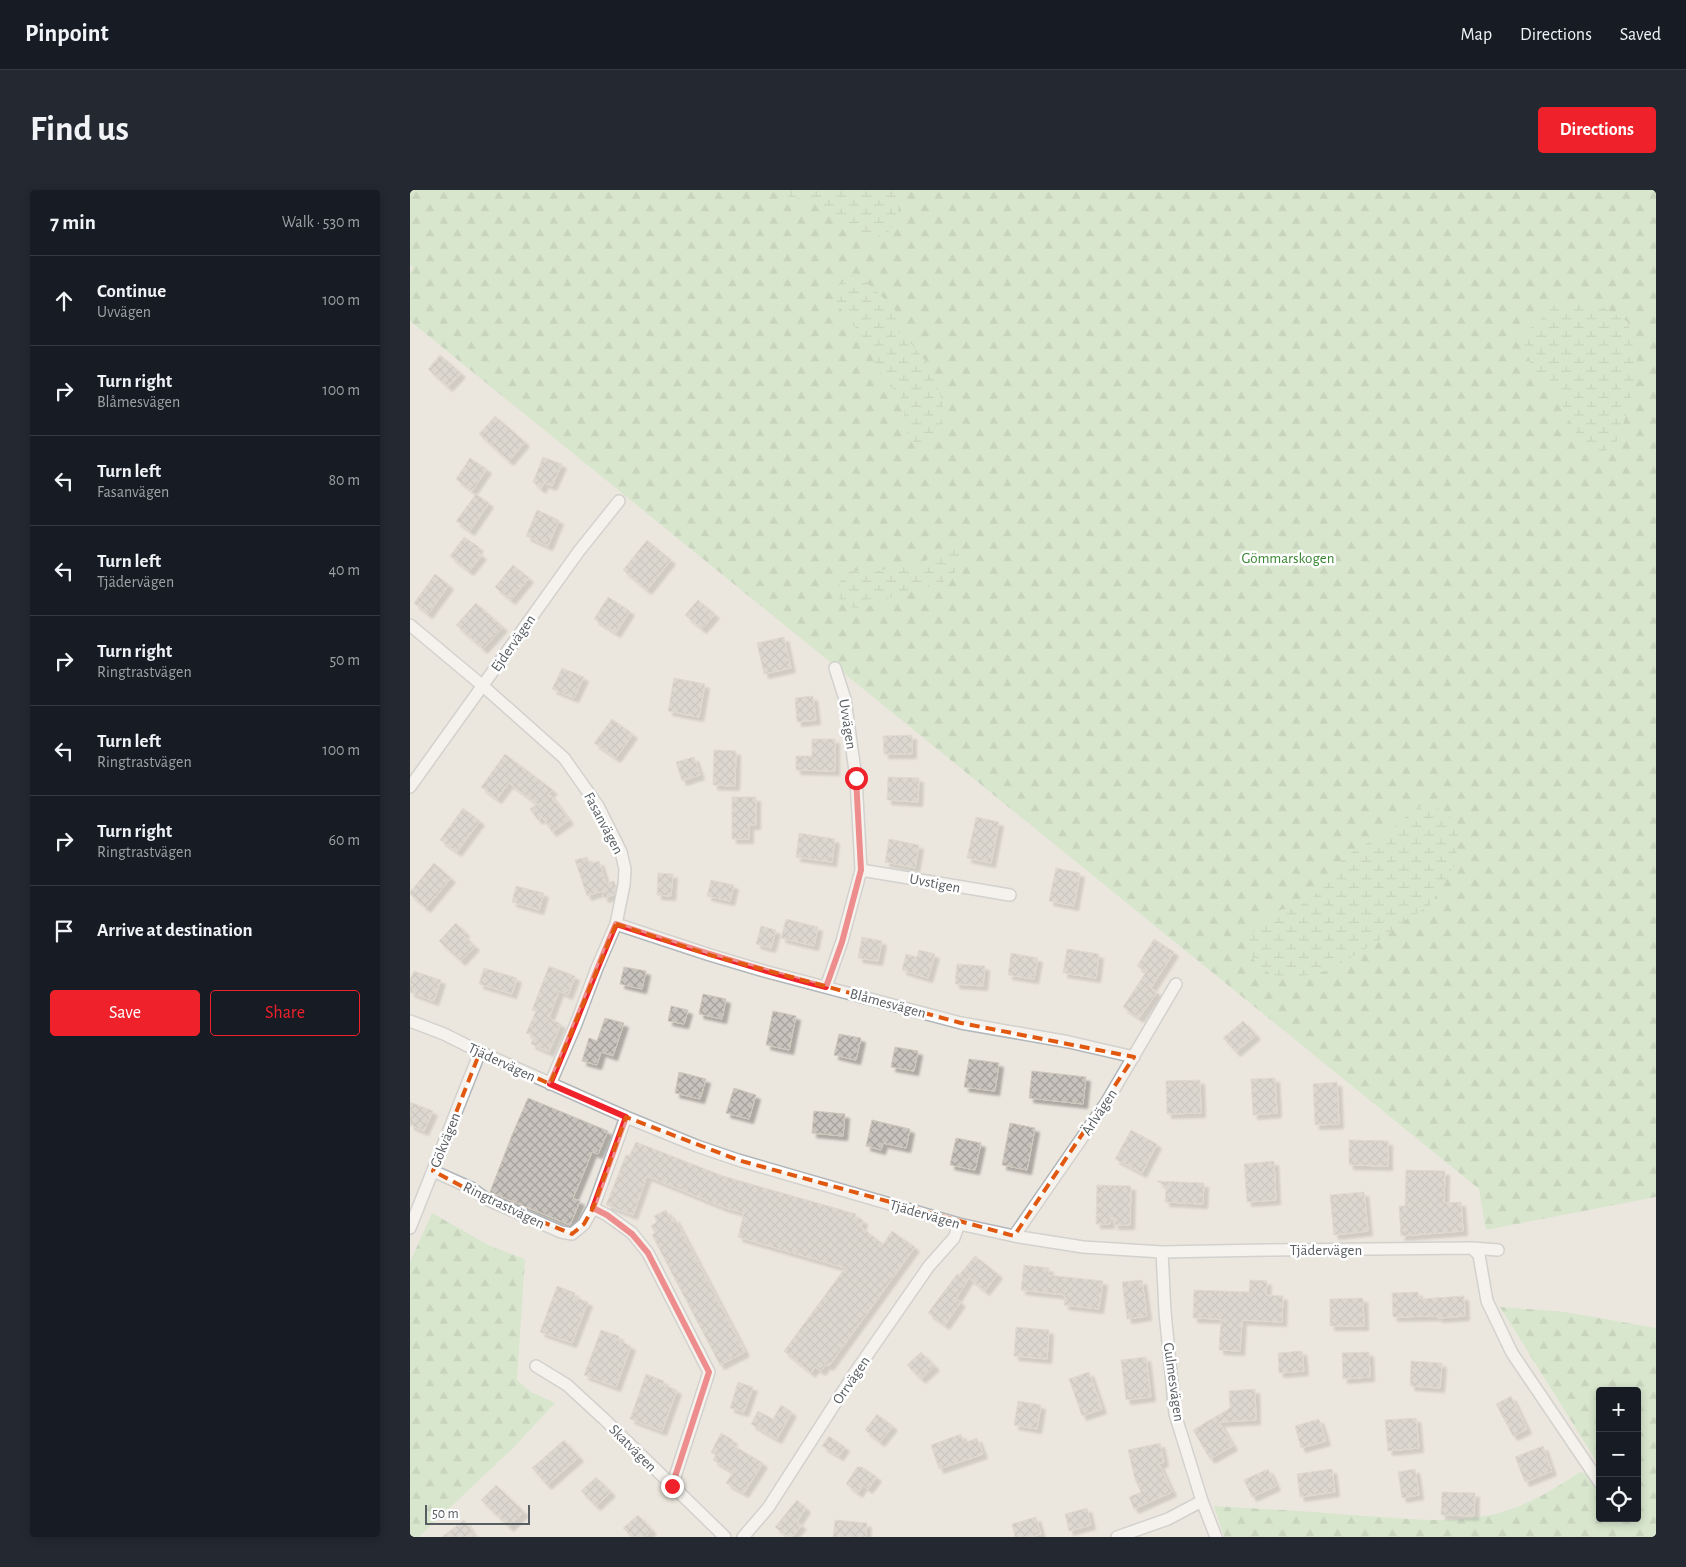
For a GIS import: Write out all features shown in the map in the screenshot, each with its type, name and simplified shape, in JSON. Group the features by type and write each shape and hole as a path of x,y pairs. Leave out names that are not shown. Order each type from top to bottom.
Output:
{"street":[{"name":"Ejdervägen","path":"410,787 579,551 618,501"},
{"name":"Fasanvägen","path":"410,625 483,686 564,758 598,806 621,852 625,869 624,885 616,924 550,1084"},
{"name":"Uvvägen","path":"826,987 842,942 861,870 856,778 845,699 836,668"},
{"name":"Uvstigen","path":"861,870 1010,895"},
{"name":"Blåmesvägen","path":"616,924 764,971 961,1023 1069,1042 1134,1057"},
{"name":"Ärlvägen","path":"1014,1236 1106,1103 1176,984"},
{"name":"Tjädervägen","path":"410,1022 444,1034 550,1084 626,1117 738,1160 959,1224 1014,1236 1083,1247 1162,1252 1472,1248 1498,1250"},
{"name":"Gökvägen","path":"410,1228 480,1052"},
{"name":"Ringtrastvägen","path":"433,1171 471,1188 486,1199 561,1232 572,1234 584,1224 593,1208 626,1117"},
{"path":"593,1208 607,1215 632,1234 648,1253 709,1372 672,1486"},
{"name":"Orrvägen","path":"744,1537 768,1508 854,1374 929,1266 954,1238 959,1224"},
{"path":"1472,1248 1479,1255 1487,1301 1512,1353 1596,1477"},
{"name":"Gulmesvägen","path":"1162,1252 1164,1312 1175,1414 1202,1501 1216,1537"},
{"name":"Skatvägen","path":"536,1366 567,1385 725,1537"},
{"path":"1118,1537 1168,1519 1202,1501"}],"highlighted area":[{"path":"616,924 710,955 961,1023 1134,1057 1014,1236 738,1160 626,1117 593,1208 584,1224 572,1234 486,1199 433,1171 480,1052 550,1084"}],"green space":[{"name":"Gömmarskogen","path":"410,190 1656,190 1656,1197 1486,1230 1479,1189 410,321 410,273 413,268 410,265"},
{"path":"766,190 892,190 898,201 899,208 892,226 885,236 868,238 856,231 847,220 808,200"},
{"path":"851,275 861,277 894,308 898,317 899,333 905,336 931,368 943,403 940,431 934,442 917,446 908,434 904,418 904,403 898,393 888,385 872,358 870,347 837,304 837,290 840,284"},
{"path":"1556,303 1599,305 1628,322 1631,341 1637,356 1636,375 1618,440 1602,454 1588,449 1579,440 1550,380 1534,370 1524,348 1526,332"},
{"path":"948,546 955,547 958,550 962,562 952,575 942,583 910,590 867,607 849,607 840,603 840,586 848,571 881,570 920,564 942,548"},
{"path":"1423,805 1445,812 1454,821 1458,833 1455,865 1430,905 1399,924 1383,938 1330,970 1291,977 1271,975 1254,960 1245,947 1255,929 1269,915 1283,909 1294,909 1312,898 1339,863 1357,848 1386,834 1411,812"},
{"path":"432,1213 490,1246 525,1259 517,1380 531,1392 555,1403 513,1448 419,1537 410,1537 410,1262"},
{"path":"1500,1307 1565,1312 1656,1328 1656,1537 1224,1537 1214,1506 1415,1519 1463,1519 1495,1514 1518,1507 1550,1491 1580,1472 1596,1476 1596,1522 1641,1522 1641,1387 1596,1387 1596,1461"}],"building":[{"path":"440,355 461,373 448,387 428,369"},
{"path":"495,416 525,442 509,461 479,434"},
{"path":"543,457 562,464 552,486 544,483 541,489 533,482"},
{"path":"470,458 487,469 472,491 456,479"},
{"path":"476,494 489,503 470,531 456,521"},
{"path":"537,510 559,520 548,546 526,536"},
{"path":"464,537 479,547 476,551 482,555 469,571 450,556"},
{"path":"647,540 671,560 647,590 623,570"},
{"path":"513,565 529,578 511,600 495,587"},
{"path":"435,574 449,585 428,614 414,603"},
{"path":"608,597 630,611 616,633 594,619"},
{"path":"698,600 715,614 702,629 685,615"},
{"path":"476,603 503,627 483,649 456,625"},
{"path":"784,637 791,668 764,674 757,643"},
{"path":"562,668 584,677 574,698 552,689"},
{"path":"674,678 705,684 699,717 668,711"},
{"path":"813,696 816,720 797,722 795,698"},
{"path":"612,719 633,734 616,758 594,743"},
{"path":"912,735 912,754 884,754 883,736"},
{"path":"812,739 835,739 835,771 796,770 796,756 812,756"},
{"path":"714,750 736,751 735,786 713,785"},
{"path":"505,754 553,790 549,793 569,820 552,832 542,817 538,820 530,809 537,804 509,783 497,799 481,787"},
{"path":"694,757 700,775 682,781 676,762"},
{"path":"888,777 919,778 918,802 887,800"},
{"path":"732,797 756,797 756,825 749,825 749,839 732,839"},
{"path":"463,808 480,821 457,852 440,840"},
{"path":"976,817 999,822 991,863 967,858"},
{"path":"799,833 835,839 832,862 796,857"},
{"path":"889,839 919,845 915,868 885,862"},
{"path":"587,857 590,864 599,861 606,883 614,881 616,887 614,895 604,898 602,891 587,896 575,860"},
{"path":"434,863 451,878 426,908 410,892"},
{"path":"1056,868 1080,873 1074,906 1049,901"},
{"path":"658,873 673,874 671,896 657,895"},
{"path":"711,880 734,885 730,901 707,896"},
{"path":"516,886 544,893 539,910 512,902"},
{"path":"786,919 818,927 814,946 781,938"},
{"path":"456,923 465,932 463,935 475,946 461,961 439,941"},
{"path":"761,926 776,930 771,948 756,944"},
{"path":"862,937 882,941 878,961 858,958"},
{"path":"1154,939 1174,952 1151,988 1157,992 1139,1018 1123,1007 1146,972 1137,966"},
{"path":"1067,949 1099,954 1096,978 1063,973"},
{"path":"919,950 935,954 928,978 902,970 906,954 917,957"},
{"path":"1011,953 1038,958 1034,979 1008,975"},
{"path":"957,964 985,966 983,986 955,984"},
{"path":"549,966 575,976 568,995 559,991 549,1018 561,1024 549,1052 531,1044 534,1036 526,1033 536,1011 532,1010"},
{"path":"624,967 646,971 642,989 620,984"},
{"path":"484,968 517,978 512,994 479,984"},
{"path":"414,971 441,980 434,1001 410,992 410,980"},
{"path":"703,994 726,999 722,1019 699,1014"},
{"path":"671,1006 688,1010 684,1024 668,1021"},
{"path":"773,1011 796,1016 789,1050 766,1045"},
{"path":"605,1018 624,1023 613,1056 601,1052 597,1065 582,1061 589,1038 597,1041"},
{"path":"1243,1021 1256,1035 1236,1052 1223,1038"},
{"path":"839,1034 861,1038 856,1060 834,1055"},
{"path":"895,1047 918,1051 914,1071 891,1067"},
{"path":"969,1059 999,1063 995,1091 964,1087"},
{"path":"1032,1071 1086,1077 1083,1104 1029,1098"},
{"path":"679,1072 706,1079 700,1099 675,1093"},
{"path":"1275,1078 1277,1113 1253,1115 1251,1079"},
{"path":"1200,1080 1201,1113 1167,1114 1166,1081"},
{"path":"1337,1082 1339,1124 1315,1125 1313,1084"},
{"path":"734,1088 756,1095 749,1119 726,1113"},
{"path":"528,1098 608,1131 598,1154 592,1152 573,1198 580,1201 570,1225 490,1192"},
{"path":"410,1102 433,1111 424,1131 410,1125"},
{"path":"814,1111 845,1114 843,1136 812,1133"},
{"path":"872,1120 910,1129 906,1148 883,1143 881,1150 866,1146"},
{"path":"1010,1123 1035,1128 1027,1170 1002,1165"},
{"path":"1131,1130 1157,1144 1142,1173 1115,1159"},
{"path":"956,1138 981,1143 975,1170 950,1165"},
{"path":"1349,1140 1388,1141 1388,1166 1349,1165"},
{"path":"636,1142 723,1176 856,1214 855,1217 863,1220 861,1227 883,1244 892,1231 915,1247 829,1366 826,1364 821,1371 815,1367 811,1373 784,1351 845,1268 738,1237 744,1213 723,1207 647,1176 633,1215 606,1205 626,1155 629,1156"},
{"path":"1274,1161 1276,1200 1247,1202 1244,1164"},
{"path":"1406,1170 1445,1171 1444,1203 1461,1202 1463,1231 1401,1236 1399,1206 1405,1206"},
{"path":"1157,1181 1204,1183 1203,1204 1165,1202 1166,1188 1169,1188"},
{"path":"1097,1185 1131,1186 1130,1225 1114,1225 1113,1217 1111,1217 1110,1224 1096,1224"},
{"path":"1364,1192 1368,1231 1334,1235 1330,1195"},
{"path":"666,1210 672,1222 674,1217 745,1352 720,1365 652,1235 655,1233 651,1226 657,1222 654,1216"},
{"path":"975,1256 998,1274 985,1291 969,1278 956,1299 961,1302 945,1325 928,1313 957,1274 959,1275"},
{"path":"1024,1265 1049,1268 1048,1275 1103,1281 1099,1309 1064,1305 1065,1295 1021,1290"},
{"path":"1142,1280 1147,1316 1127,1319 1122,1282"},
{"path":"1250,1280 1267,1281 1266,1295 1283,1296 1282,1322 1242,1320 1240,1351 1219,1350 1221,1319 1193,1318 1194,1290 1249,1292"},
{"path":"557,1286 575,1293 574,1297 588,1302 572,1343 540,1332"},
{"path":"1418,1292 1419,1299 1464,1296 1465,1316 1438,1318 1438,1316 1393,1317 1392,1293"},
{"path":"1363,1298 1364,1326 1330,1326 1330,1299"},
{"path":"1016,1327 1049,1330 1047,1359 1014,1356"},
{"path":"601,1330 619,1336 618,1340 631,1346 616,1387 584,1375"},
{"path":"1302,1351 1304,1371 1279,1373 1278,1353"},
{"path":"921,1352 935,1366 921,1379 907,1365"},
{"path":"1369,1352 1370,1377 1343,1379 1342,1353"},
{"path":"1146,1357 1151,1397 1126,1400 1121,1360"},
{"path":"1411,1361 1442,1363 1440,1388 1410,1386"},
{"path":"1089,1372 1102,1409 1082,1416 1069,1379"},
{"path":"646,1374 664,1381 663,1385 677,1390 662,1431 630,1419"},
{"path":"738,1382 753,1387 744,1412 730,1408"},
{"path":"1255,1389 1256,1420 1219,1422 1233,1446 1210,1459 1193,1430 1230,1408 1229,1391"},
{"path":"1511,1396 1527,1429 1513,1436 1496,1404"},
{"path":"1018,1401 1041,1405 1037,1429 1014,1425"},
{"path":"781,1405 792,1412 777,1439 751,1424 758,1411 773,1419"},
{"path":"877,1414 893,1426 880,1442 865,1430"},
{"path":"1416,1418 1419,1448 1388,1451 1385,1420"},
{"path":"1319,1419 1326,1441 1301,1448 1295,1426"},
{"path":"721,1433 733,1440 731,1444 763,1463 744,1493 726,1483 733,1472 713,1460 716,1455 711,1452"},
{"path":"961,1434 964,1443 977,1438 983,1454 939,1469 931,1445"},
{"path":"829,1436 845,1447 839,1456 822,1446"},
{"path":"564,1440 579,1457 547,1485 532,1468"},
{"path":"1160,1443 1164,1462 1159,1464 1172,1492 1134,1509 1129,1497 1141,1492 1135,1479 1128,1450"},
{"path":"1543,1446 1552,1471 1525,1482 1515,1457"},
{"path":"857,1467 862,1467 877,1477 868,1489 863,1485 858,1493 846,1484"},
{"path":"1268,1469 1276,1486 1252,1497 1244,1480"},
{"path":"1332,1469 1335,1492 1300,1497 1297,1474"},
{"path":"1415,1469 1419,1495 1402,1498 1398,1472"},
{"path":"596,1477 611,1492 596,1506 581,1491"},
{"path":"496,1485 524,1512 509,1527 481,1500"},
{"path":"1442,1492 1475,1493 1474,1516 1441,1515"},
{"path":"797,1500 806,1508 797,1522 802,1525 792,1537 788,1537 775,1527"},
{"path":"1087,1508 1091,1525 1069,1531 1065,1514"},
{"path":"638,1515 652,1530 644,1537 632,1537 623,1528"},
{"path":"1036,1517 1041,1534 1032,1537 1015,1537 1012,1524"},
{"path":"464,1520 476,1537 442,1537"},
{"path":"835,1520 867,1523 866,1537 833,1537"}],"route":[{"path":"672,1486 709,1372 648,1253 632,1234 607,1215 593,1208 626,1117 550,1084 616,924 710,955 826,987 842,942 861,870 856,778"}]}
